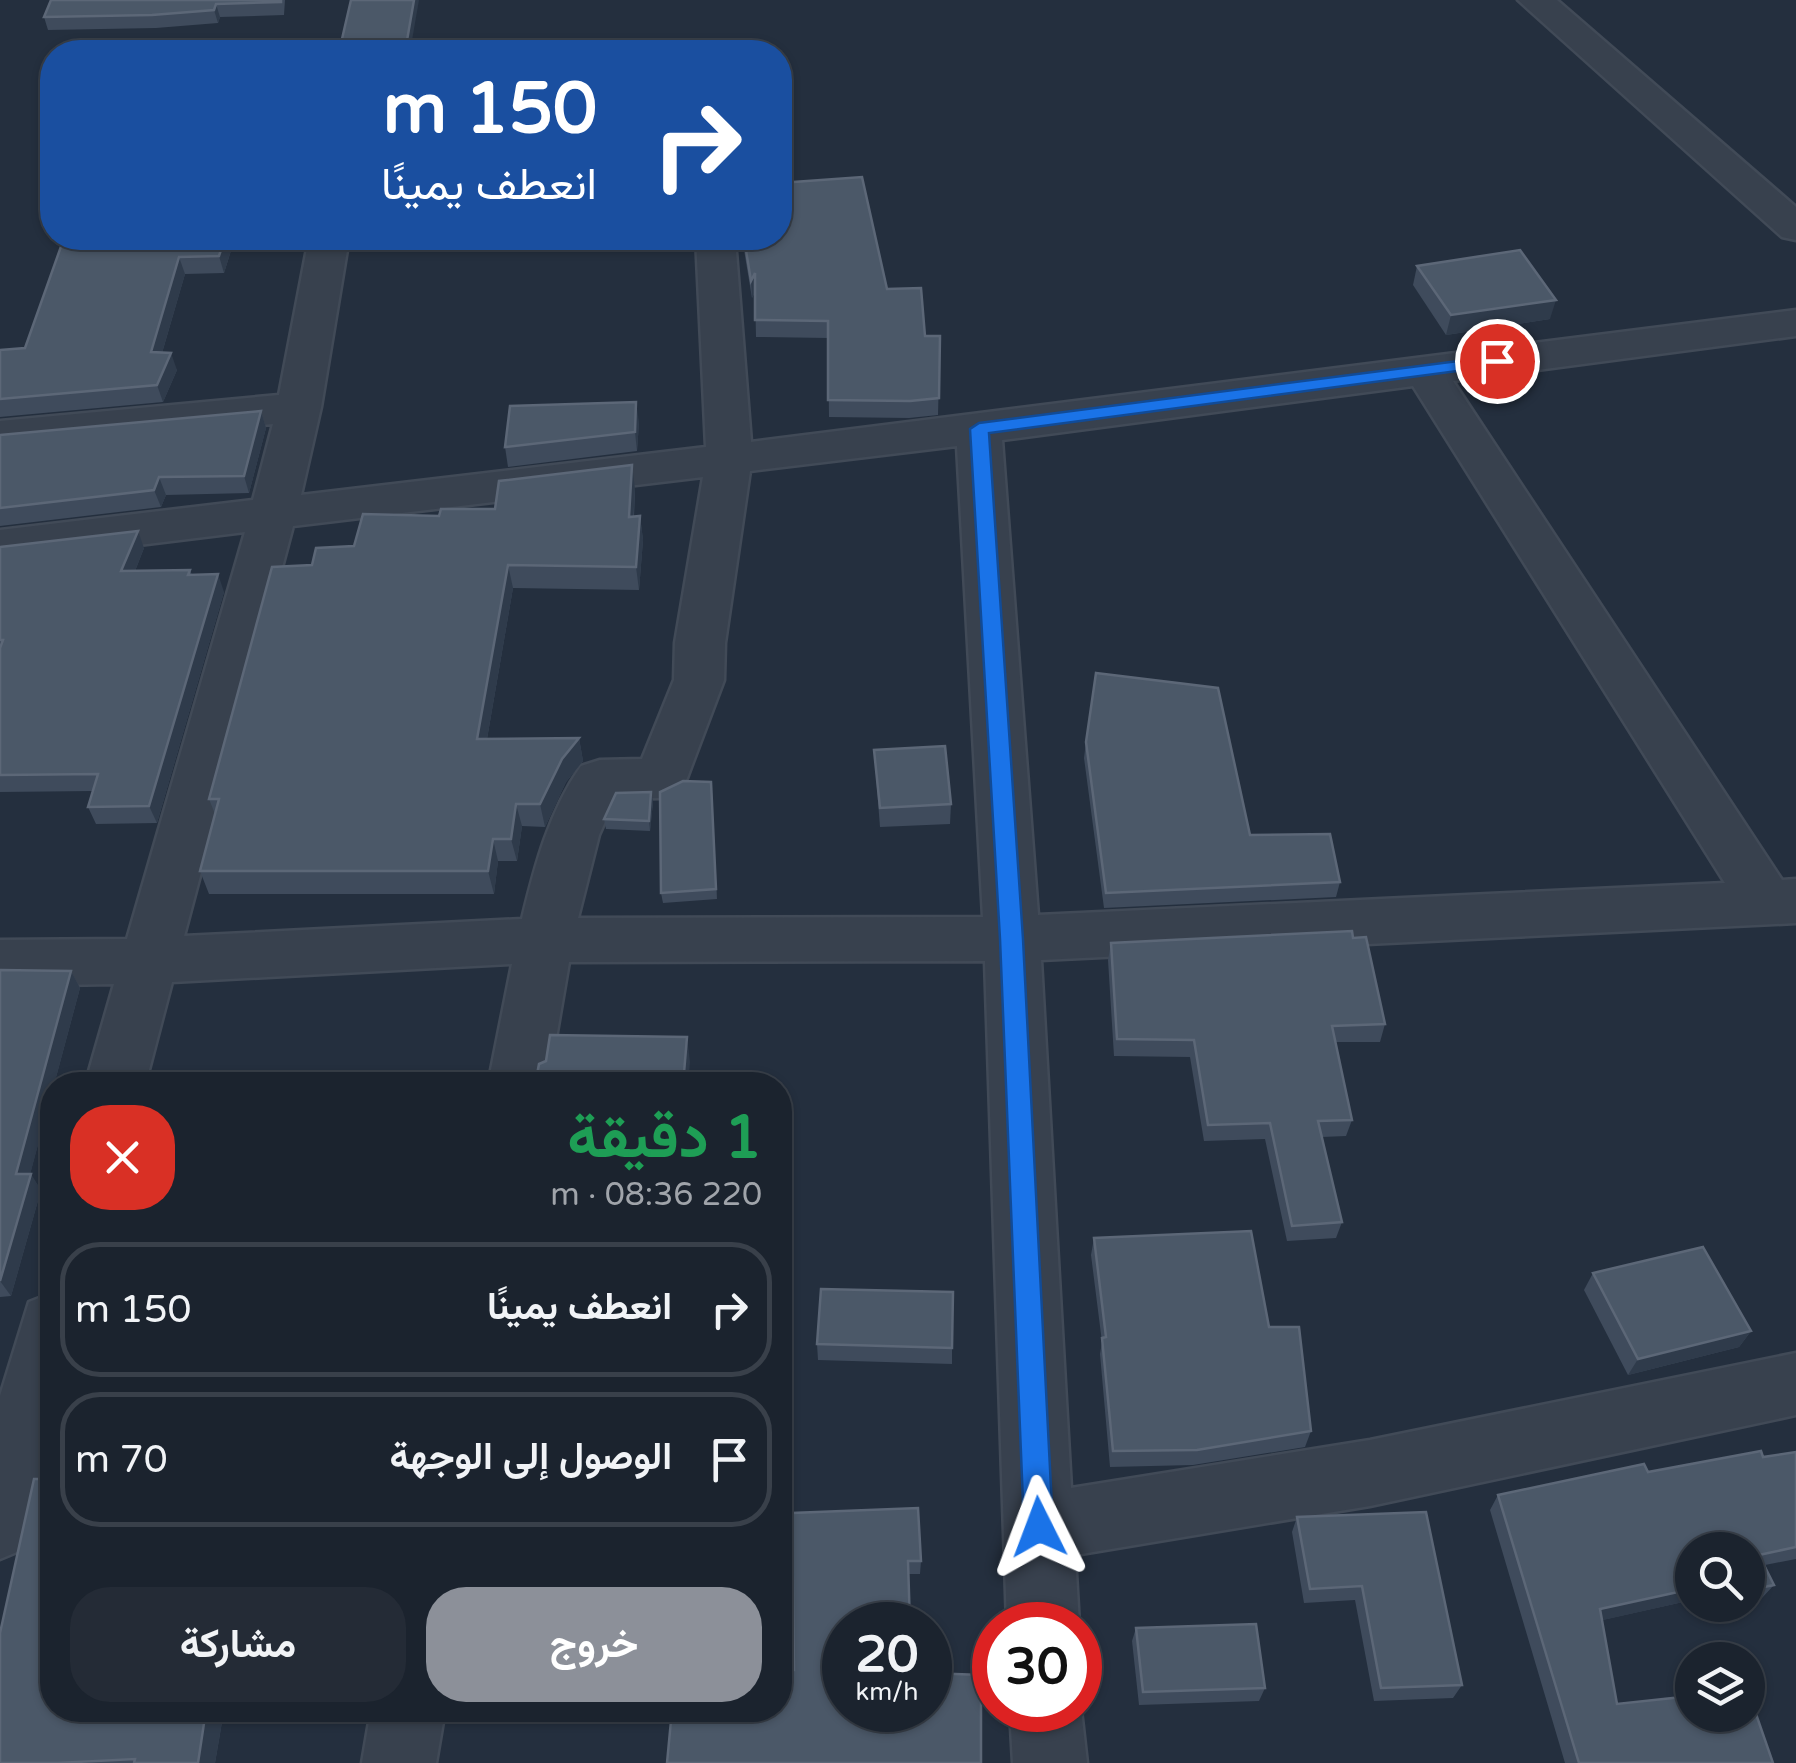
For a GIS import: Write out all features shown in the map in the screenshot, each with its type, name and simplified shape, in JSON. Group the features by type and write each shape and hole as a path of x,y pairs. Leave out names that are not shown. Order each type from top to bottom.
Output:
{"street":[{"path":"1536,0 1796,228"},
{"path":"118,1072 273,515 299,407 327,250"},
{"path":"520,1072 544,940 576,826 594,786 600,780 661,778 699,680 700,644 729,459 717,250"},
{"path":"0,546 979,429 1796,322"},
{"path":"1425,371 1781,902"},
{"path":"0,436 299,407"},
{"path":"979,429 1012,939 1043,1602"},
{"path":"0,963 147,961 544,940 1012,939 1781,902"},
{"path":"0,1525 40,1370"},
{"path":"1039,1527 1370,1473 1796,1384"},
{"path":"399,1763 406,1722"},
{"path":"1049,1732 1050,1763"}],"building":[{"path":"51,0 281,2 216,4 214,10 152,15 44,17"},
{"path":"351,0 414,0 407,40 342,40"},
{"path":"862,177 887,289 921,288 925,336 940,336 939,398 828,400 828,321 755,320 755,273 751,281 746,250 792,250 792,182"},
{"path":"60,250 221,250 219,256 179,257 151,352 171,353 157,385 0,399 0,350 25,348"},
{"path":"1520,250 1556,300 1451,315 1417,266"},
{"path":"636,402 635,432 505,447 510,406"},
{"path":"261,411 244,476 159,477 154,490 0,508 0,435"},
{"path":"632,465 629,517 640,516 636,567 508,565 477,739 579,738 562,759 540,804 516,804 511,839 493,839 488,871 200,871 219,799 209,799 272,567 312,565 316,548 354,546 363,514 439,516 441,509 495,509 499,481"},
{"path":"138,531 121,571 190,570 188,575 218,574 149,806 88,807 98,774 0,775 0,547"},
{"path":"1096,673 1218,688 1250,835 1330,834 1340,882 1106,893 1086,742"},
{"path":"945,746 951,804 880,808 874,750"},
{"path":"683,781 711,782 716,889 661,893 660,792"},
{"path":"651,792 649,821 604,819 616,793"},
{"path":"1352,931 1353,938 1366,937 1385,1024 1332,1026 1352,1120 1318,1121 1342,1222 1292,1226 1270,1123 1208,1125 1194,1040 1117,1039 1111,943"},
{"path":"0,970 71,971 44,1072 40,1072 40,1085 16,1174 31,1174 0,1281"},
{"path":"550,1035 687,1037 684,1072 537,1072 539,1064 546,1061"},
{"path":"1251,1231 1269,1327 1299,1327 1311,1431 1197,1450 1113,1451 1102,1338 1106,1337 1094,1238"},
{"path":"1703,1247 1751,1331 1638,1359 1593,1273"},
{"path":"821,1289 953,1292 952,1348 817,1344"},
{"path":"1761,1451 1763,1457 1796,1452 1796,1547 1765,1554 1765,1532 1675,1532 1675,1593 1600,1609 1617,1704 1675,1698 1675,1732 1762,1732 1773,1763 1579,1763 1498,1495 1644,1464 1648,1472"},
{"path":"34,1479 40,1479 40,1722 204,1722 198,1763 134,1763 135,1759 0,1763 0,1633"},
{"path":"918,1508 921,1561 908,1561 909,1602 822,1602 822,1732 952,1732 952,1674 972,1675 972,1732 981,1732 981,1763 667,1763 671,1722 792,1722 792,1513"},
{"path":"1426,1512 1462,1685 1381,1688 1362,1586 1310,1589 1297,1517"},
{"path":"1765,1567 1774,1585 1765,1587"},
{"path":"1256,1624 1265,1688 1143,1692 1136,1628"}],"route":[{"path":"1039,1527 1012,939 979,429 1497,361"}]}
